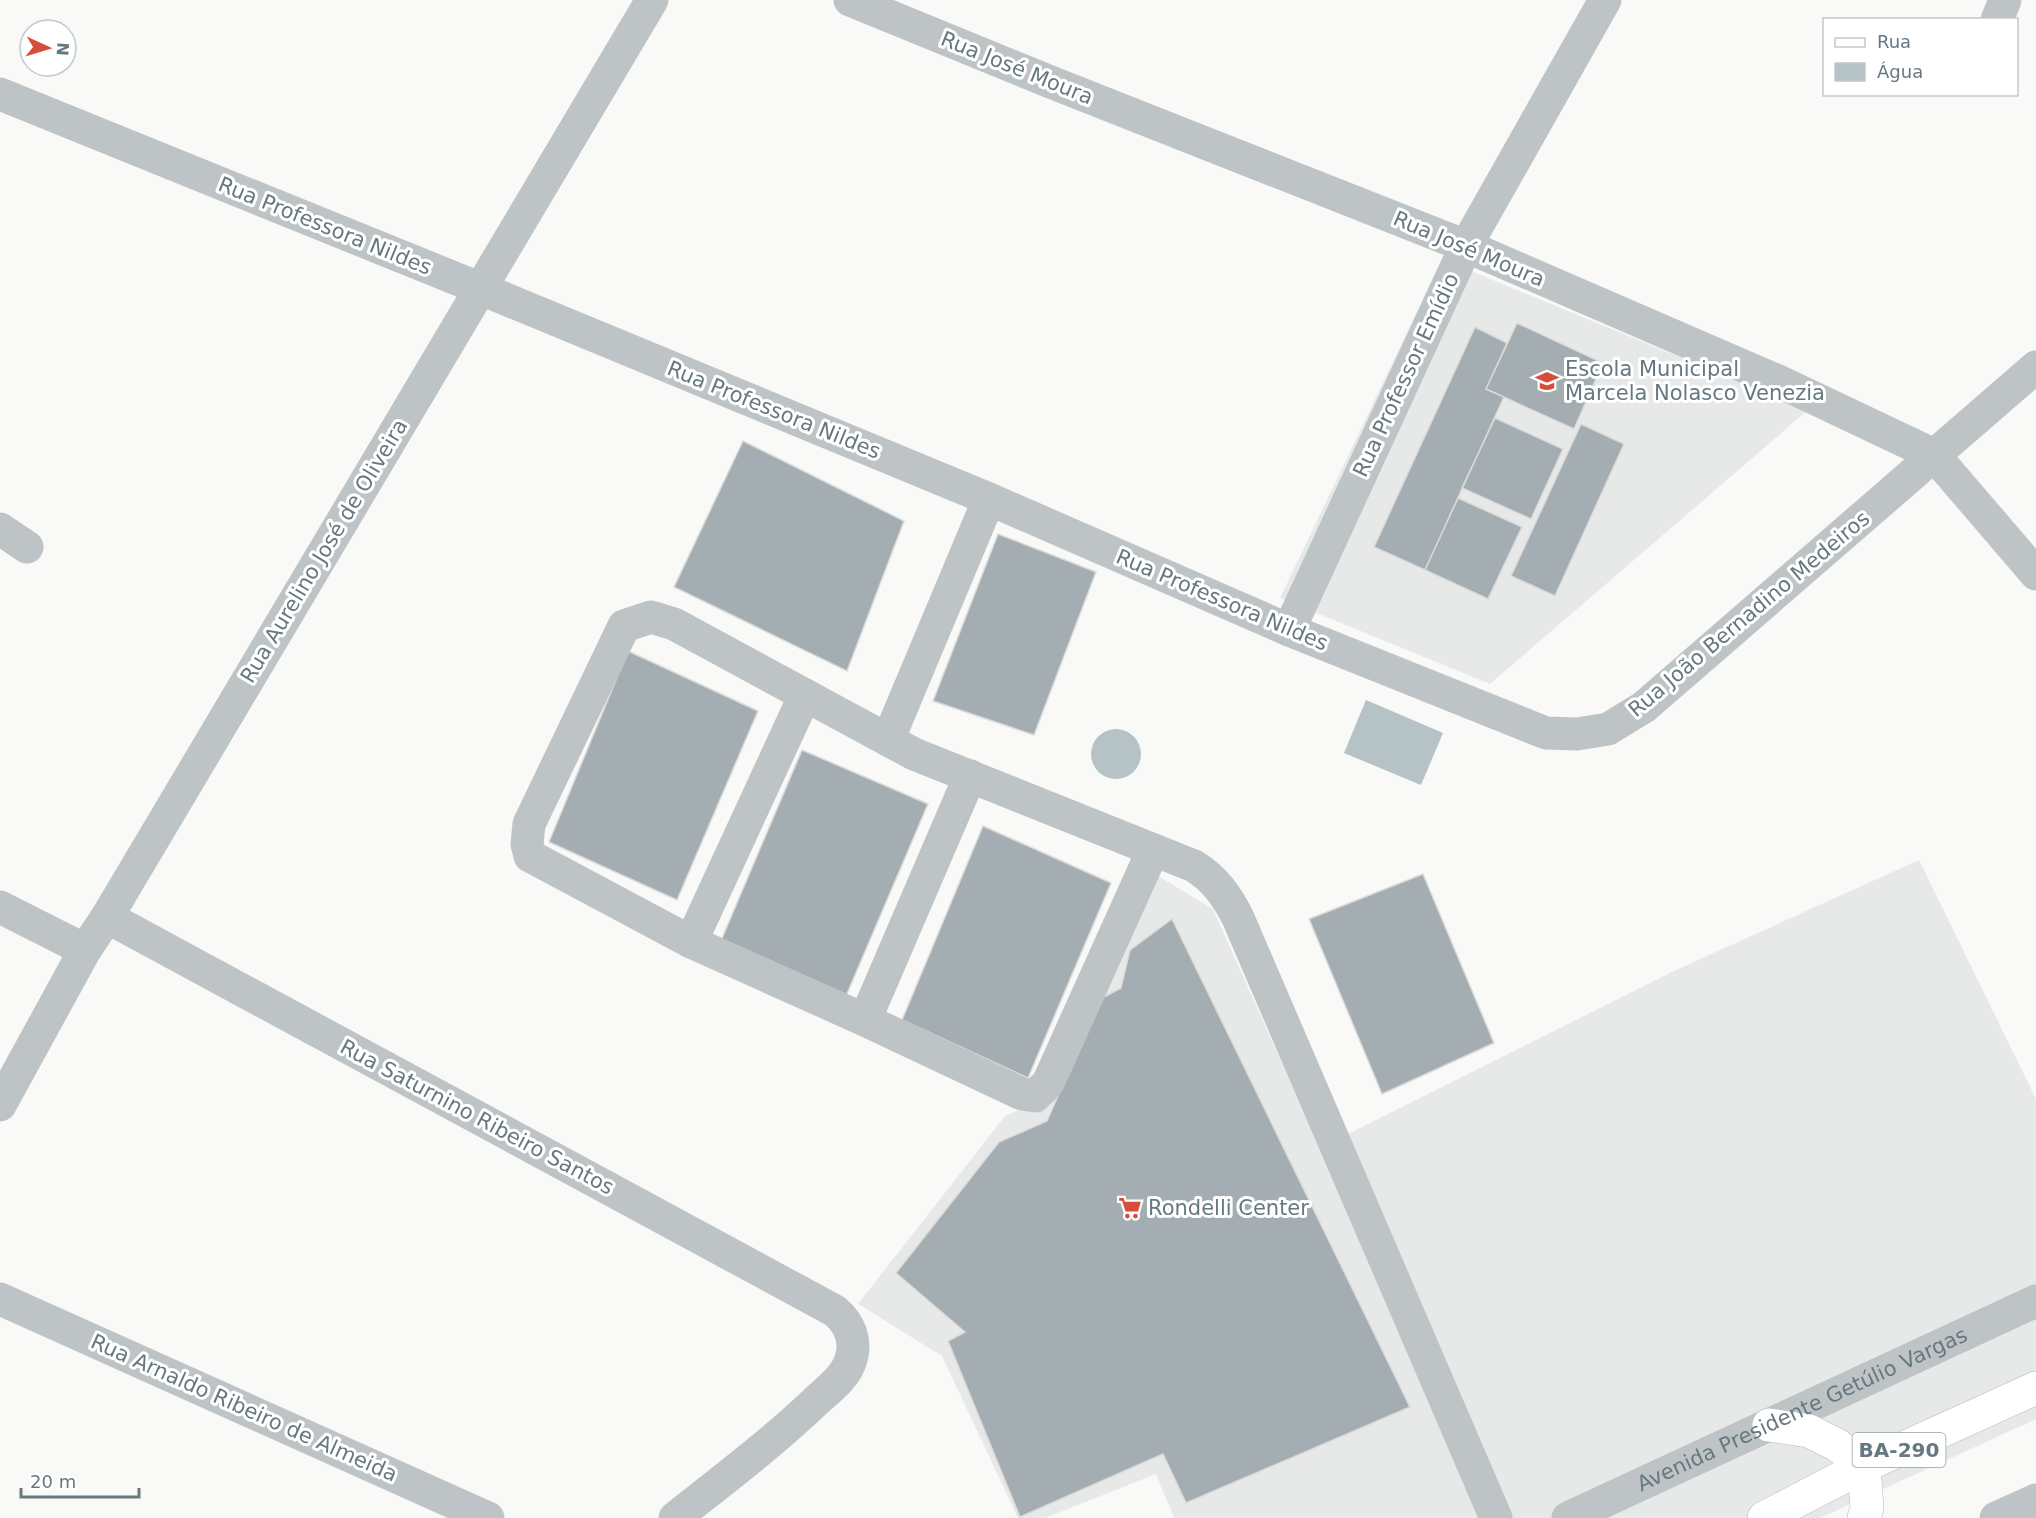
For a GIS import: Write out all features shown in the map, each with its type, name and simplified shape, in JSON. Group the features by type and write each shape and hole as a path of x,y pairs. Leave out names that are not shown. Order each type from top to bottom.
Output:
{"main road":[{"name":"BA-290","path":"1764,1518 1864,1466 2036,1388"},
{"path":"1769,1425 1809,1431 1838,1445 1864,1466 1867,1508 1864,1518"}],"street":[{"name":"Rua Aurelino José de Oliveira","path":"0,1104 84,950 107,917 652,0"},
{"name":"Rua José Moura","path":"850,0 1466,246 1778,381 1934,454 2036,574"},
{"name":"Rua Professor Emídio","path":"1289,630 1466,246 1605,0"},
{"path":"1998,18 2005,0"},
{"name":"Rua Professora Nildes","path":"0,94 479,288 989,499 1289,630 1546,733"},
{"name":"Rua João Bernadino Medeiros","path":"1546,733 1577,734 1608,729 1644,708 2036,367"},
{"path":"888,740 989,499"},
{"path":"0,529 27,547"},
{"path":"1153,850 1048,1083 1035,1096 1022,1094 692,942 530,856 527,844 529,824 624,626 651,616 674,624 914,754 1194,866 1207,874 1228,899 1238,918 1496,1518"},
{"path":"692,942 805,695"},
{"path":"865,1020 970,776"},
{"path":"0,907 84,950"},
{"name":"Rua Saturnino Ribeiro Santos","path":"107,917 835,1311 845,1320 853,1338 851,1359 840,1378 785,1431 675,1518"},
{"name":"Rua Arnaldo Ribeiro de Almeida","path":"0,1299 489,1518"},
{"name":"Avenida Presidente Getúlio Vargas","path":"1568,1518 2036,1300"},
{"path":"1996,1518 2036,1500"}],"shaded area":[{"path":"1442,259 1808,410 1490,684 1280,598"},
{"path":"1919,860 2036,1099 2036,1419 1820,1518 1174,1518 1156,1474 1045,1518 1018,1518 942,1356 858,1304 1005,1116 1052,1096 1153,873 1213,909 1320,1148 1676,970"}],"water":[{"path":"1366,700 1443,733 1421,785 1344,753"},
{"path":"1121,729 1134,736 1140,744 1140,764 1134,772 1126,778 1111,779 1098,772 1092,764 1091,749 1098,736 1106,730"}],"building":[{"path":"1517,323 1603,363 1574,429 1486,389"},
{"path":"1475,327 1507,343 1486,389 1504,397 1425,570 1374,547"},
{"path":"1495,418 1563,449 1531,519 1462,488"},
{"path":"1581,424 1624,444 1555,596 1511,576"},
{"path":"743,441 904,521 847,671 674,587"},
{"path":"1458,498 1522,527 1488,599 1425,570"},
{"path":"998,534 1096,572 1034,735 933,701"},
{"path":"628,651 758,711 677,900 549,842"},
{"path":"802,750 928,804 846,996 720,943"},
{"path":"983,826 1111,883 1028,1078 902,1020"},
{"path":"1423,874 1494,1043 1382,1094 1309,919"},
{"name":"Rondelli Center","path":"1172,919 1410,1407 1186,1503 1163,1454 1020,1517 948,1341 965,1332 896,1273 999,1142 1047,1121 1100,999 1121,988 1130,950"}],"place":[{"name":"Escola Municipal Marcela Nolasco Venezia","path":"1547,381"},
{"name":"Rondelli Center","path":"1130,1208"}]}
